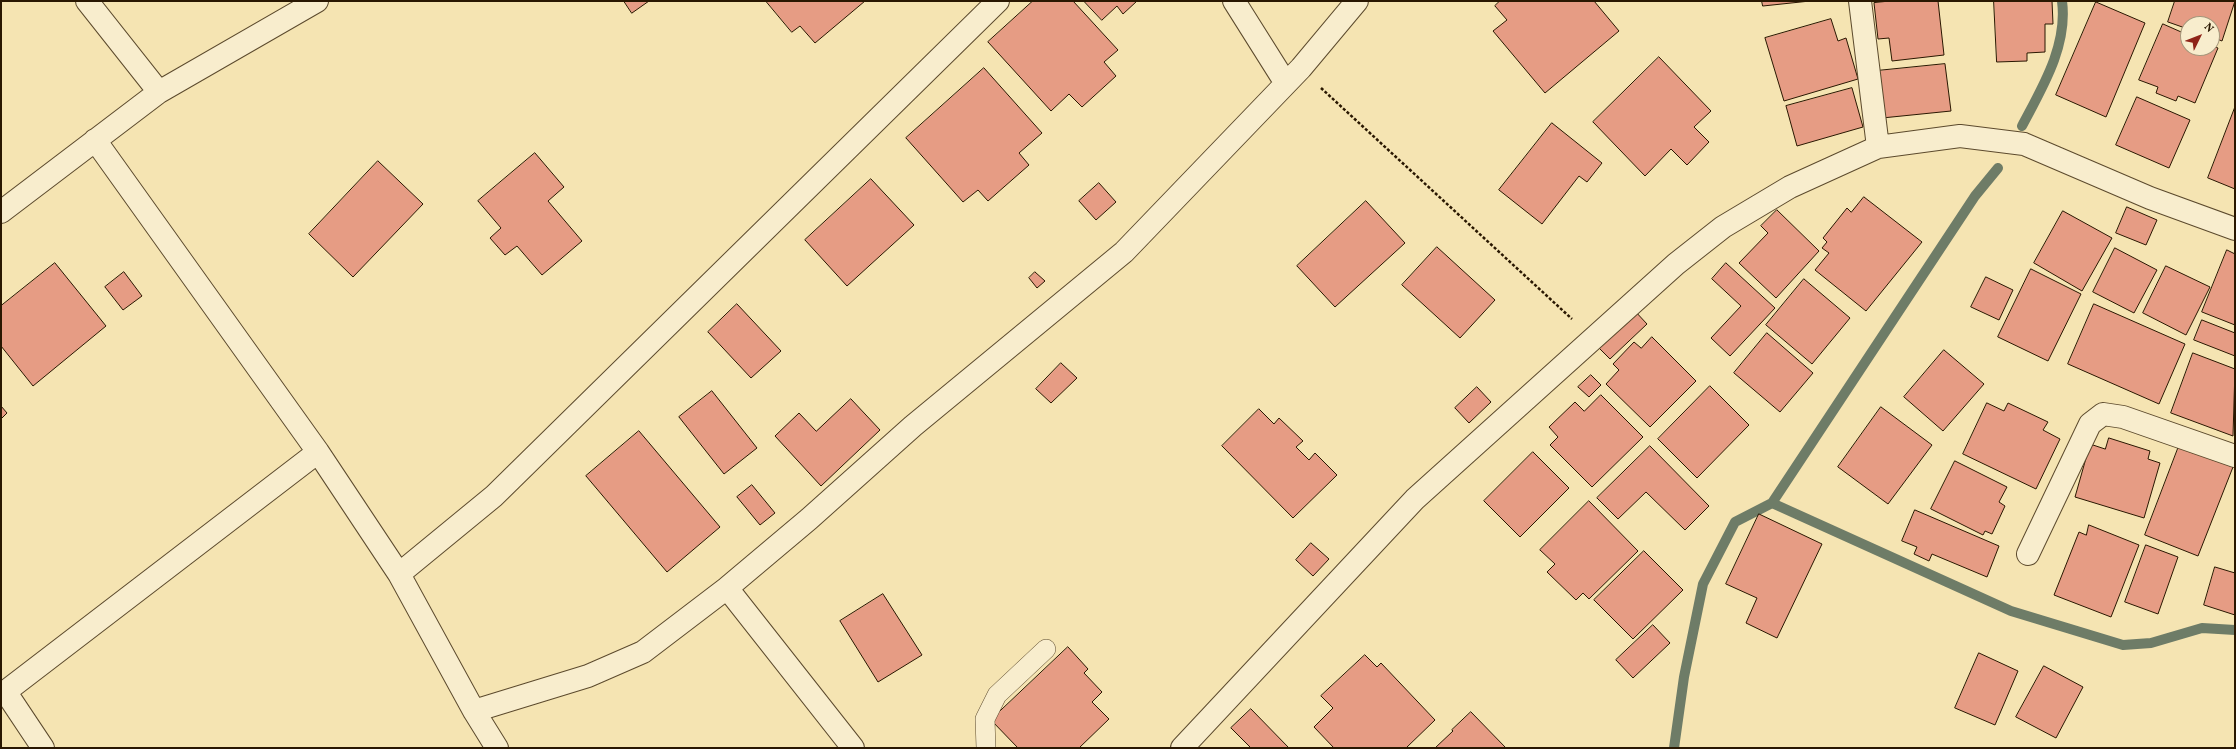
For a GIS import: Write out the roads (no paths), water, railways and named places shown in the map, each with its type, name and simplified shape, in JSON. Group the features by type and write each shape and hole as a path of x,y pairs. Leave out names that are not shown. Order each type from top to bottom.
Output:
{"street":[{"path":"88,1 159,92"},
{"path":"1,212 159,92 317,1"},
{"path":"399,574 494,496 998,1"},
{"path":"1234,1 1293,75"},
{"path":"474,711 588,676 643,652 727,588 809,520 914,426 1124,252 1236,138 1357,1"},
{"path":"1860,1 1878,147"},
{"path":"1182,748 1415,499 1676,264 1723,227 1790,187 1878,147 1960,136 2024,144 2150,198 2235,229"},
{"path":"95,140 318,452 399,574 474,711 497,748"},
{"path":"2028,554 2090,424 2102,414 2124,418 2235,456"},
{"path":"43,748 3,693 318,452"},
{"path":"727,588 853,748"}],"lane":[{"path":"986,748 985,719 997,694 1046,649"}],"waterway":[{"path":"2022,126 2038,97 2052,66 2061,34 2063,18 2062,1"},
{"path":"1772,503 1975,196 1998,168"},
{"path":"1674,748 1684,677 1703,584 1735,522 1772,503 2011,611 2123,645 2151,643 2202,628 2235,630"}]}
